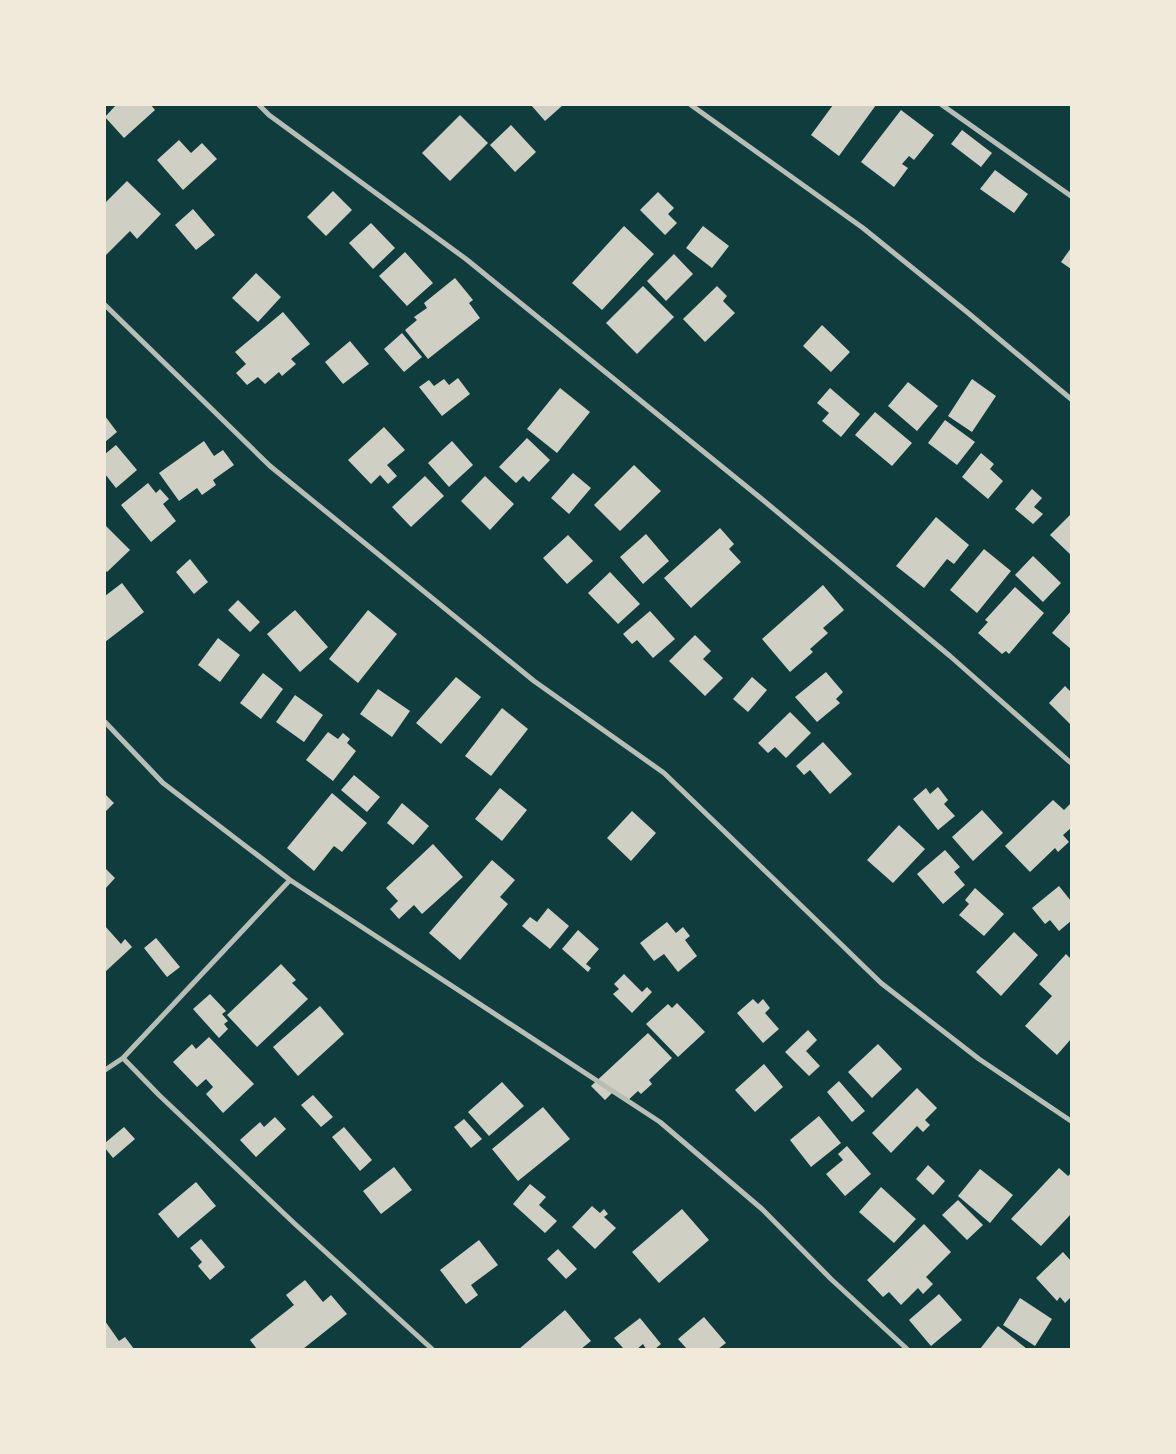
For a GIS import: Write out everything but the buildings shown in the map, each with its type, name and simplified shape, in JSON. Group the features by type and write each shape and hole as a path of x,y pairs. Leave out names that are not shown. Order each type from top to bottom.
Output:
{"street":[{"path":"259,105 466,259 920,631 1071,763"},
{"path":"691,105 863,228 1071,399"},
{"path":"942,105 1071,196"},
{"path":"105,305 270,466 534,681 664,773 881,983 979,1059 1071,1121"},
{"path":"105,722 163,783 290,880 660,1122 762,1209 832,1279 907,1349"},
{"path":"105,1070 123,1058 290,880"},
{"path":"123,1058 159,1095 281,1210 432,1349"}]}
